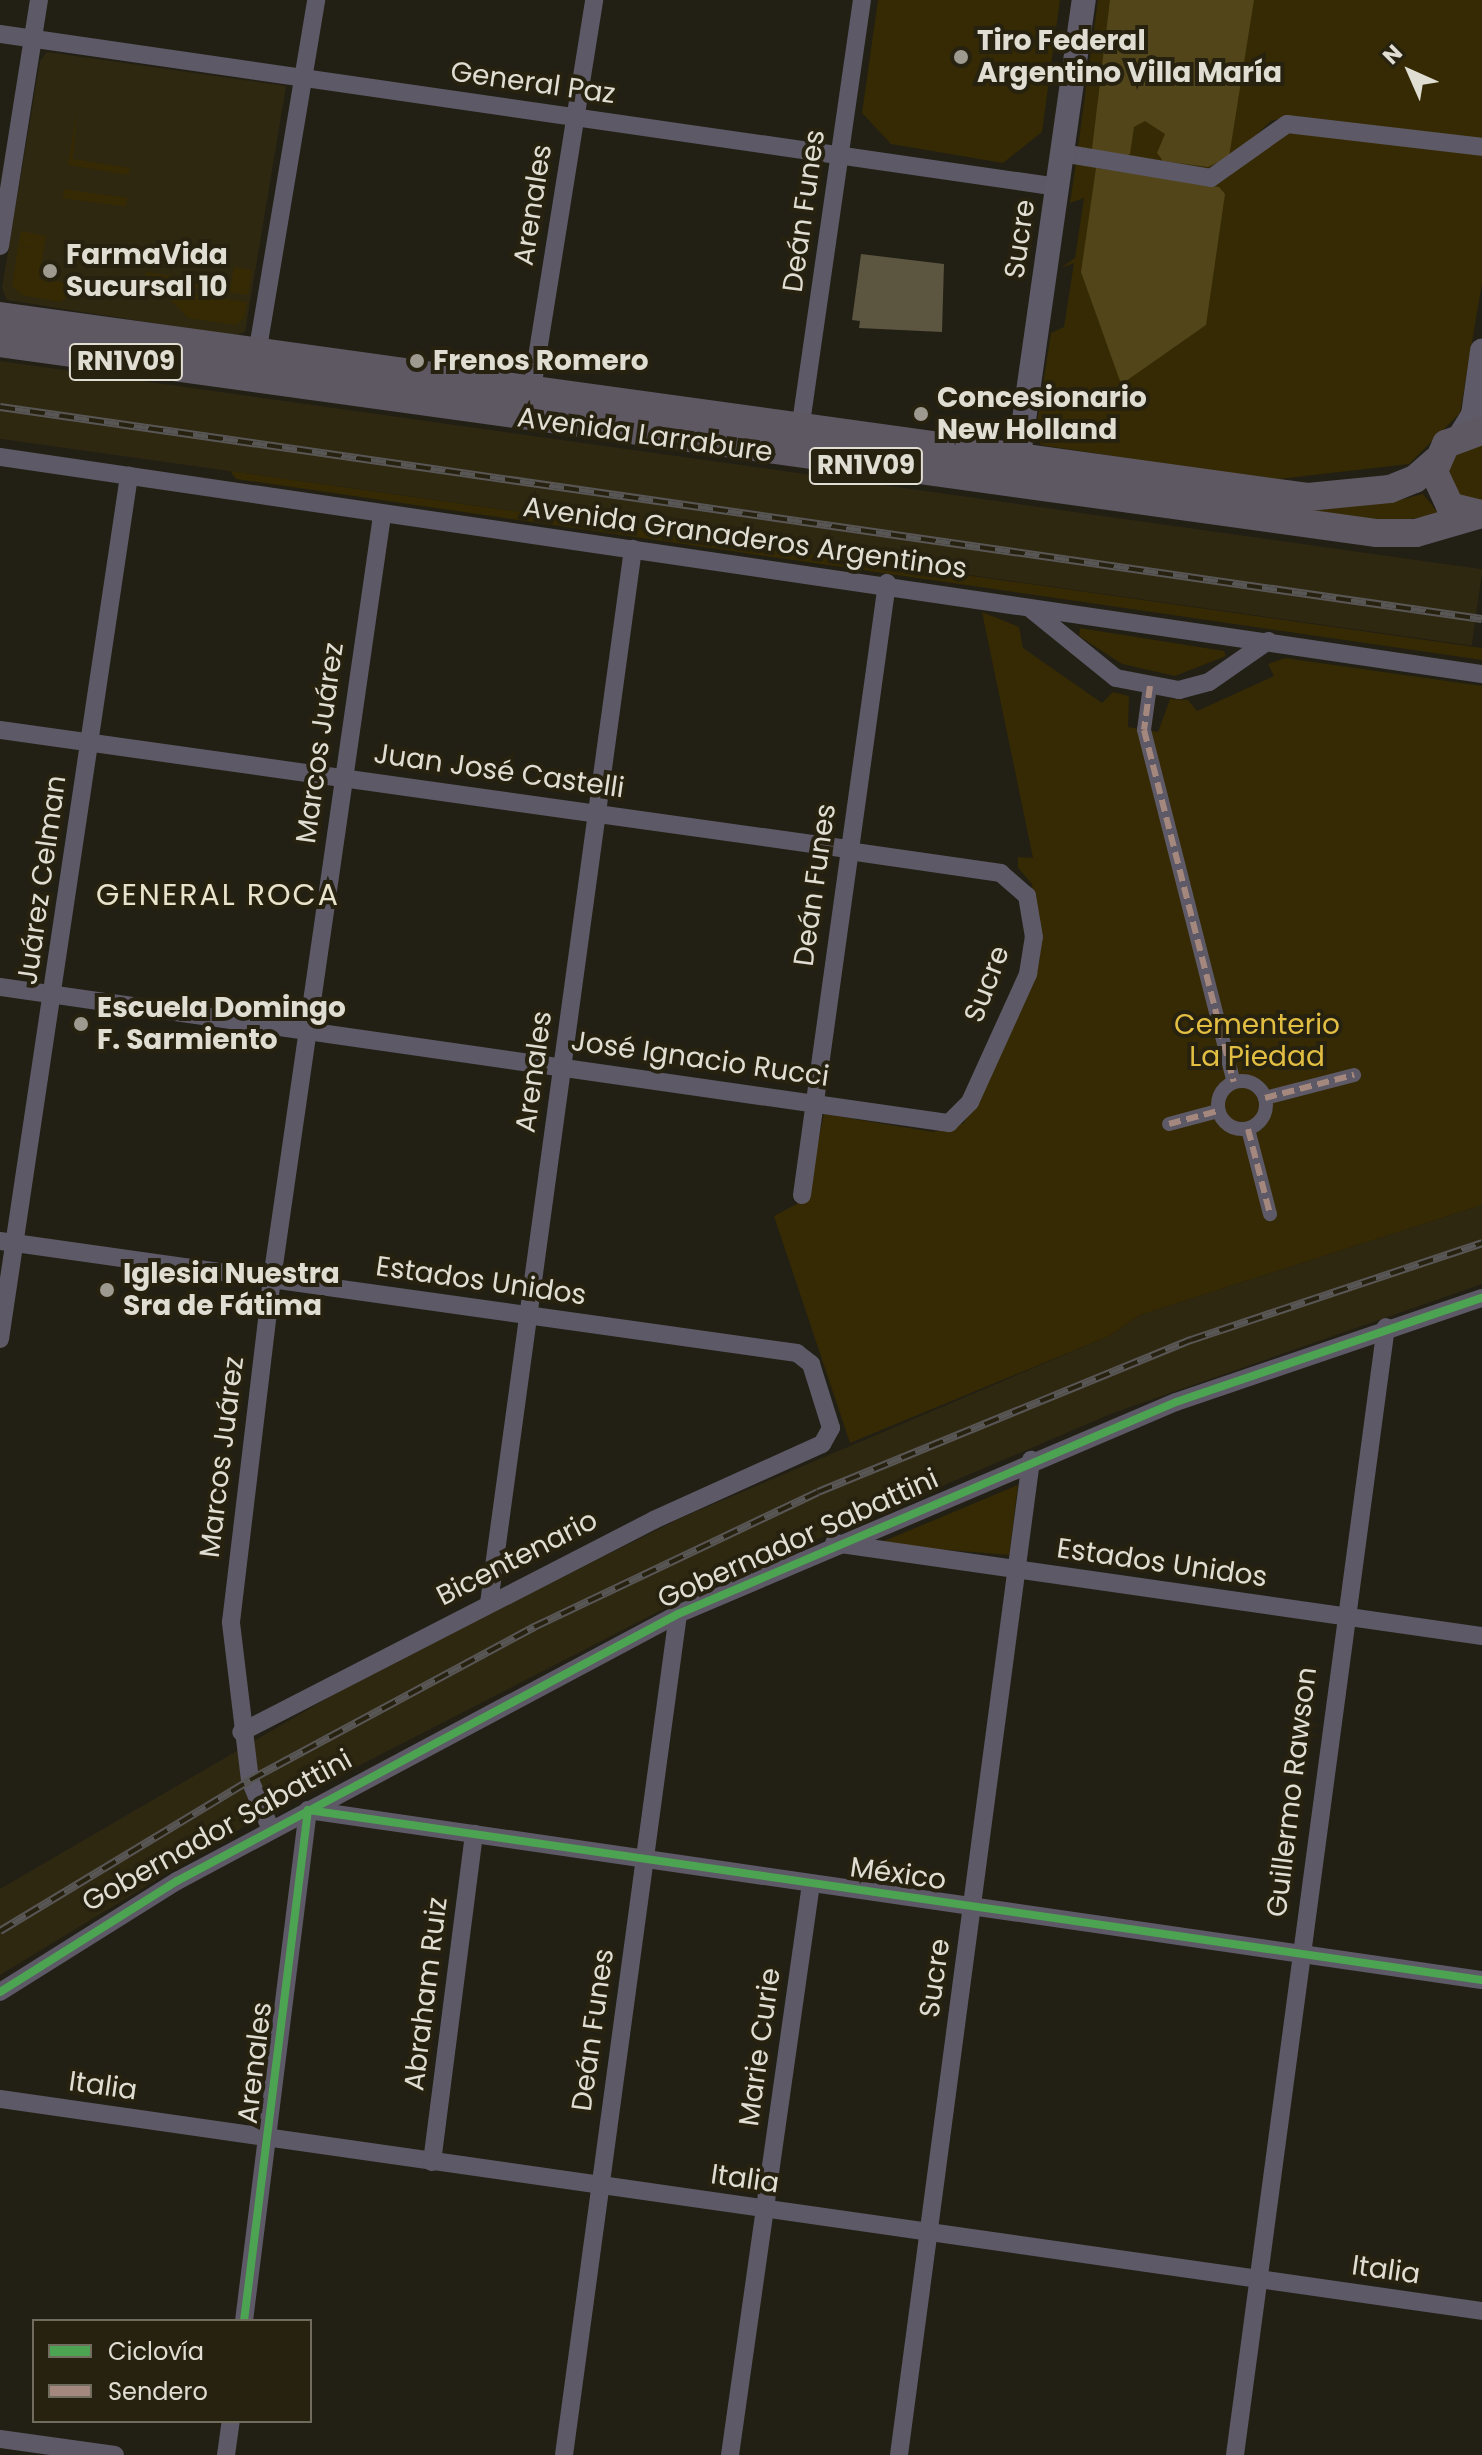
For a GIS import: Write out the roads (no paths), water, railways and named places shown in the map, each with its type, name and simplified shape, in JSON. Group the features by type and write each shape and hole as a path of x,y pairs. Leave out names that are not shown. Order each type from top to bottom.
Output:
{"main road":[{"name":"Sucre","path":"1017,474 1084,0"},
{"name":"Avenida Larrabure","path":"0,316 254,367"},
{"name":"Avenida Larrabure","path":"0,343 254,367 1017,474 1377,533 1416,533 1480,514"},
{"path":"1472,432 1482,351"},
{"name":"Avenida Larrabure","path":"530,406 800,430 1017,474 1308,497 1390,489 1436,461"},
{"name":"RN1V09","path":"1472,432 1436,461 1443,499 1480,514"}],"street":[{"path":"0,246 39,0"},
{"path":"254,367 316,0"},
{"name":"Arenales","path":"530,406 594,0"},
{"name":"Deán Funes","path":"800,430 862,0"},
{"name":"General Paz","path":"0,34 1058,187"},
{"path":"1062,153 1211,178 1287,124 1482,147"},
{"name":"Avenida Granaderos Argentinos","path":"0,457 382,516 887,583 1030,608 1482,674"},
{"name":"Juárez Celman","path":"0,1339 9,1242 54,995 129,476"},
{"name":"Marcos Juárez","path":"271,1830 255,1797 241,1732 229,1639 272,1279 382,516"},
{"name":"Arenales","path":"489,1603 633,549"},
{"name":"Deán Funes","path":"802,1195 887,583"},
{"path":"1030,608 1105,671 1150,686 1193,688 1268,641"},
{"path":"1150,686 1144,730 1234,1082"},
{"name":"Juan José Castelli","path":"0,730 1008,875"},
{"name":"Sucre","path":"962,1115 1034,952 1027,896 1008,875"},
{"name":"José Ignacio Rucci","path":"0,987 562,1069 814,1101 934,1124 962,1115"},
{"path":"1265,1098 1354,1075"},
{"path":"1234,1082 1253,1083 1265,1098 1264,1114 1248,1129 1233,1128 1218,1111 1222,1090 1234,1082"},
{"path":"1169,1124 1218,1111"},
{"path":"1248,1129 1270,1214"},
{"name":"Estados Unidos","path":"9,1242 797,1353 808,1360 831,1428 822,1444"},
{"name":"Gobernador Sabattini","path":"0,1992 177,1881 678,1614 834,1543 1031,1460 1386,1327 1477,1301"},
{"name":"Guillermo Rawson","path":"1235,2455 1343,1615 1386,1327"},
{"name":"Bicentenario","path":"241,1732 489,1603 822,1444"},
{"name":"Sucre","path":"899,2455 975,1907 1031,1460"},
{"name":"Estados Unidos","path":"834,1543 1482,1636"},
{"name":"Deán Funes","path":"564,2455 598,2186 678,1614"},
{"name":"Arenales","path":"244,2319 308,1810"},
{"name":"México","path":"308,1810 1482,1980"},
{"name":"Abraham Ruiz","path":"432,2162 474,1834"},
{"name":"Marie Curie","path":"730,2455 811,1884"},
{"name":"Italia","path":"0,2099 930,2235 1482,2311"},
{"path":"226,2455 231,2423"},
{"path":"0,2439 115,2455"}],"railway":[{"path":"0,407 1482,619"},
{"path":"0,1931 250,1780 534,1627 818,1492 1191,1340 1482,1243"}],"place":[{"name":"Tiro Federal Argentino Villa María","path":"961,57"},
{"name":"FarmaVida Sucursal 10","path":"50,271"},
{"name":"Frenos Romero","path":"417,361"},
{"name":"Concesionario New Holland","path":"921,414"},
{"name":"Escuela Domingo F. Sarmiento","path":"81,1024"},
{"name":"Iglesia Nuestra Sra de Fátima","path":"107,1290"}],"district":[{"name":"GENERAL ROCA","path":"218,895"}],"park label":[{"name":"Cementerio La Piedad","path":"1257,1041"}]}
